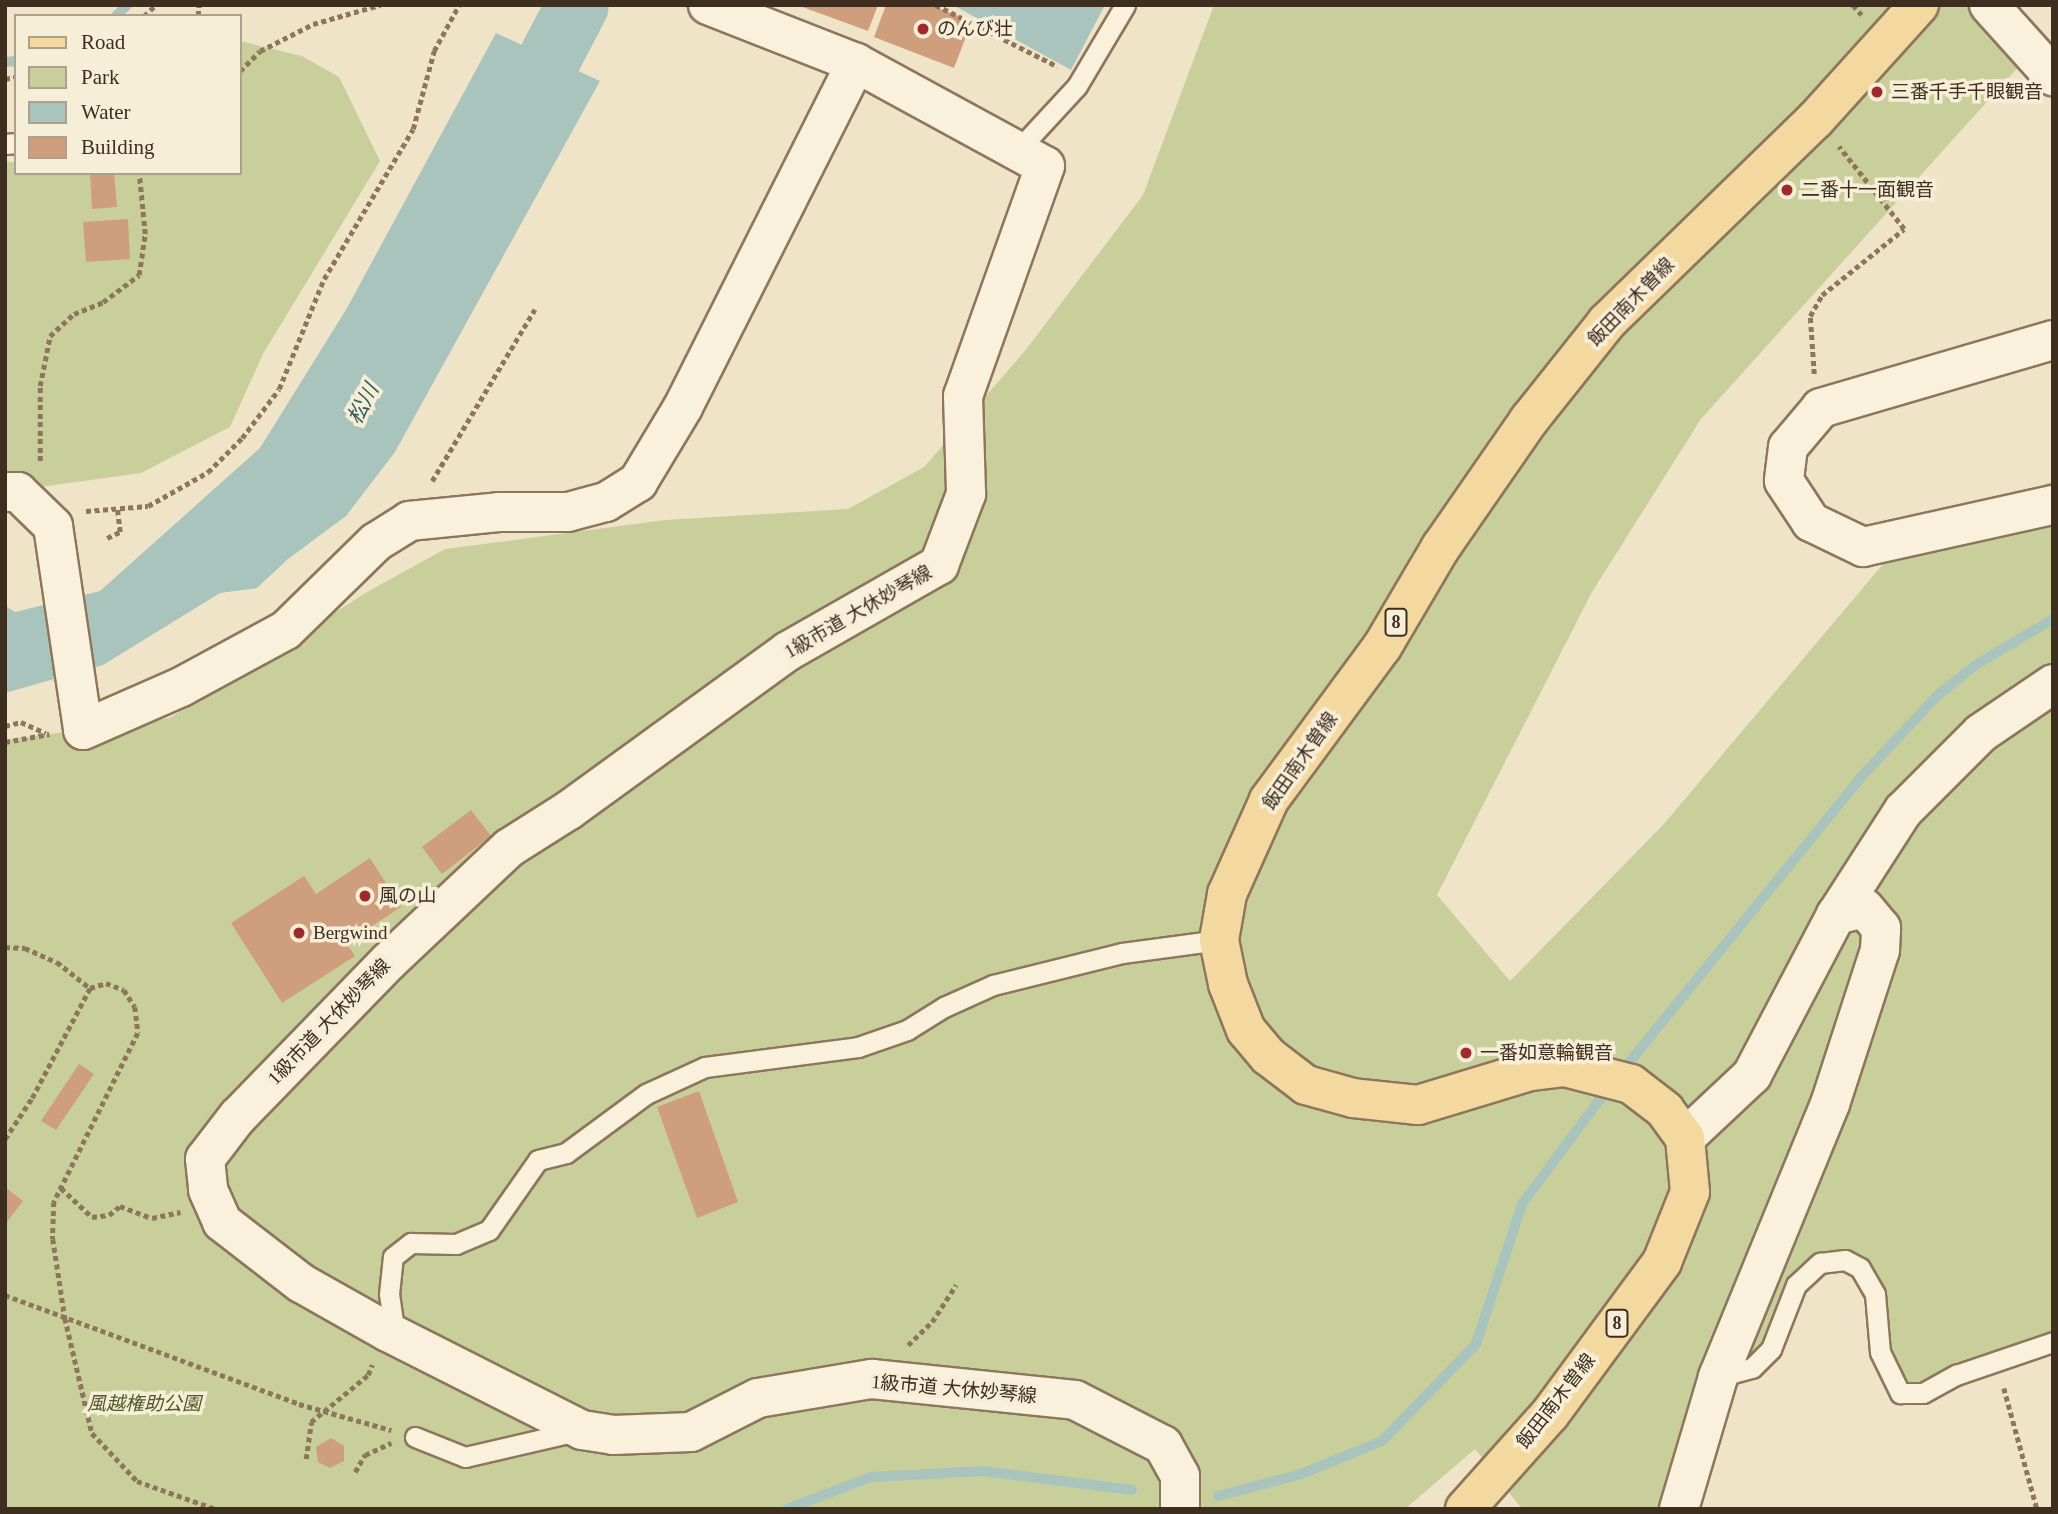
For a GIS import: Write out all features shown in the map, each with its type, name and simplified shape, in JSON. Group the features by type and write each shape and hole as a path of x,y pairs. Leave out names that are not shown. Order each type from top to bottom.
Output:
{"main road":[{"name":"飯田南木曽線","path":"1465,1509 1549,1414 1662,1262 1690,1192 1675,1124 1631,1084 1565,1066 1530,1071 1418,1105 1353,1098 1306,1085 1268,1056 1247,1030 1228,984 1219,940 1227,894 1269,800 1381,647 1441,547 1529,420 1607,322 1815,120 1919,5"}],"street":[{"name":"1級市道 大休妙琴線","path":"708,5 856,63 1045,166 963,396 966,494 939,565 788,651 569,810 509,848 388,962 238,1116 205,1159 208,1190 222,1222 301,1283 392,1334 582,1430 612,1435 691,1432 758,1398 872,1379 1074,1400 1163,1445 1181,1476 1180,1509"},
{"path":"1989,5 2053,76"},
{"path":"5,492 18,492 65,514 75,698 83,730 234,661 286,630 376,542 409,521 499,512 568,512 606,502 638,482 683,407 856,63"},
{"path":"2053,340 1821,408 1788,447 1784,481 1811,522 1864,547 2053,505"},
{"path":"1675,1124 1752,1075 1836,915 1903,810 1981,733 2053,684"},
{"path":"1679,1509 1718,1377 1830,1104 1880,950 1881,928 1864,908 1836,915"}],"lane":[{"path":"1017,151 1082,80 1125,5"},
{"path":"392,1334 389,1294 393,1257 411,1243 456,1244 489,1230 538,1160 566,1153 646,1094 705,1067 858,1047 907,1030 944,1007 993,985 1122,953 1219,940"},
{"path":"1718,1377 1752,1368 1770,1349 1796,1285 1820,1263 1845,1260 1860,1268 1875,1294 1880,1352 1900,1393 1923,1393 1997,1360 2053,1342"},
{"path":"415,1437 465,1457 582,1430"}],"path":[{"path":"242,69 260,51 313,24 380,5"},
{"path":"65,514 148,506 208,472 242,438 279,389 324,279 413,130 434,51 459,5"},
{"path":"936,5 976,22 1082,80"},
{"path":"1815,120 1872,184 1904,229 1822,295 1810,316 1821,408"},
{"path":"46,468 38,459 40,386 50,336 74,314 103,302 139,275 145,234 139,175"},
{"path":"409,521 535,309"},
{"path":"107,538 120,532 117,509"},
{"path":"5,726 21,722 50,734"},
{"path":"5,742 58,734"},
{"path":"5,947 25,948 57,962 90,988"},
{"path":"5,1139 32,1098 90,988 106,982 124,990 135,1007 138,1033 54,1202 53,1239 65,1318 92,1433 137,1481 215,1509"},
{"path":"61,1188 92,1217 109,1215 120,1206 133,1207 152,1218 174,1217 208,1190"},
{"path":"872,1379 932,1322 956,1285"},
{"path":"5,1295 324,1412 415,1437"},
{"path":"306,1459 310,1422 368,1374 392,1334"},
{"path":"1997,1360 2037,1509"},
{"path":"355,1472 365,1455 415,1437"}],"green space":[{"name":"風越権助公園","path":"1214,5 1973,5 2021,64 1701,419 1592,592 1437,895 1510,981 1663,825 1905,538 2053,481 2053,1342 1900,1393 1861,1268 1820,1263 1771,1349 1718,1377 1679,1509 1522,1509 1475,1449 1405,1509 5,1509 5,740 170,718 367,592 445,549 665,520 848,509 924,467 1024,352 1143,195"},
{"path":"242,41 302,56 339,77 380,161 263,354 230,427 141,473 5,492 5,162 14,162 14,175 242,175"}],"water":[{"path":"953,5 1105,5 1071,70"},
{"path":"496,33 600,81 395,452 346,516 288,559 257,588 220,593 103,665 5,693 5,606 15,612 100,591 260,448 347,308"}],"building":[{"path":"797,5 878,5 868,31"},
{"name":"のんび壮","path":"886,5 930,5 972,21 954,68 874,37"},
{"path":"90,175 114,175 117,207 92,209"},
{"path":"128,219 130,259 86,262 83,222"},
{"path":"471,810 491,836 442,874 422,847"},
{"name":"Bergwind","path":"370,858 401,907 346,943 355,956 282,1003 231,923 304,876 316,894"},
{"path":"79,1064 94,1074 56,1130 41,1121"},
{"path":"699,1091 738,1202 697,1218 657,1107"},
{"path":"5,1187 23,1201 7,1222 5,1220"},
{"path":"331,1438 344,1446 344,1461 330,1468 318,1462 316,1447"}],"waterway":[{"path":"118,14 127,5"},
{"name":"松川","path":"510,133 577,5"},
{"path":"5,62 14,61"},
{"path":"1619,1075 1860,778 1938,695 1977,664 2053,619"},
{"path":"1218,1496 1301,1474 1382,1441 1476,1344 1522,1204 1609,1087"},
{"path":"787,1509 871,1477 983,1471 1132,1490"}],"place":[{"name":"のんび壮","path":"923,29"},
{"name":"三番千手千眼観音","path":"1877,92"},
{"name":"二番十一面観音","path":"1787,190"},
{"name":"風の山","path":"365,896"},
{"name":"Bergwind","path":"299,933"},
{"name":"一番如意輪観音","path":"1466,1053"}]}
